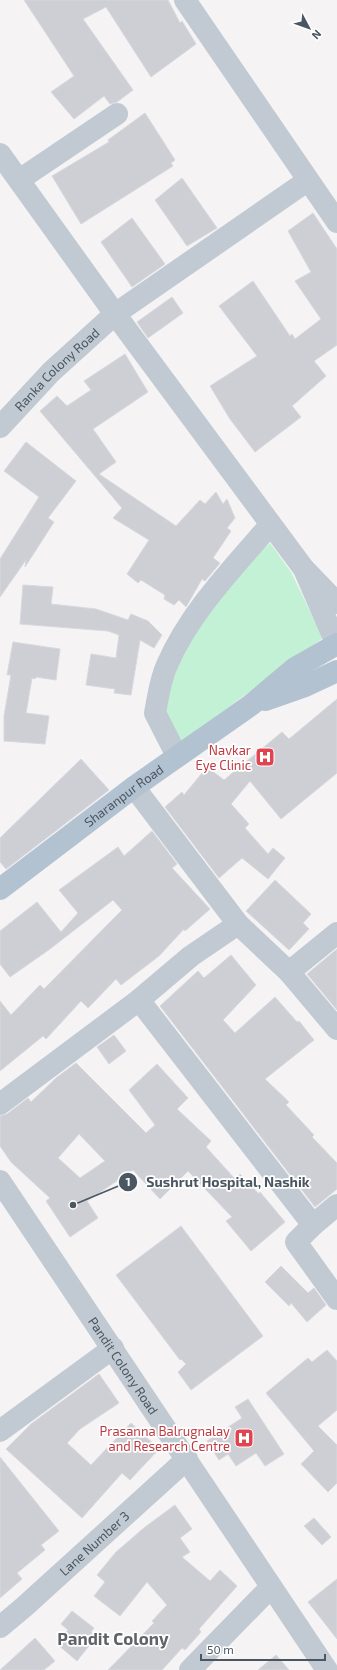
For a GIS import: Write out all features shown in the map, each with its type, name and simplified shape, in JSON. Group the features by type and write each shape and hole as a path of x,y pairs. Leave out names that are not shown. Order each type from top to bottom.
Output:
{"main road":[{"name":"Sharanpur Road","path":"0,889 134,787 250,705 295,668 337,645"},
{"name":"Sharanpur Road","path":"250,705 305,686 337,671"}],"street":[{"path":"185,0 337,222"},
{"path":"19,180 117,114"},
{"path":"0,154 270,525 304,569 337,603"},
{"name":"Ranka Colony Road","path":"0,427 51,372 115,314 308,181"},
{"path":"177,756 155,713 166,666 194,616 223,579 270,525"},
{"path":"304,569 337,645"},
{"path":"134,787 238,924 289,972 337,1029"},
{"path":"0,1104 139,1000 191,956 238,924"},
{"path":"289,972 337,933"},
{"path":"139,1000 313,1225"},
{"name":"Pandit Colony Road","path":"0,1181 327,1670"},
{"path":"337,1205 313,1225 296,1242 337,1299"},
{"path":"0,1431 113,1348"},
{"name":"Lane Number 3","path":"0,1627 187,1460"},
{"path":"190,1670 271,1587"}],"green space":[{"path":"270,543 291,572 323,638 178,744 162,715 176,671 194,636 217,602 242,571"}],"building":[{"path":"24,0 168,0 180,23 182,21 196,44 151,77 106,7 83,19 133,90 117,102 110,104 104,96 74,119 51,92 74,76"},
{"path":"145,113 175,160 171,163 173,166 81,224 52,176 109,142 108,140"},
{"path":"182,178 217,228 187,246 155,200"},
{"path":"313,213 337,249 337,345 314,361 326,376 292,406 301,417 255,452 230,419 210,386 257,356 219,306 253,281 290,336 292,334 295,339 321,319 295,281 311,272 288,231"},
{"path":"132,218 165,264 132,287 101,242"},
{"path":"172,297 183,313 148,338 137,322"},
{"path":"125,354 148,392 93,429 116,462 99,474 176,526 200,500 205,504 216,492 223,504 227,499 235,518 227,528 231,531 213,558 220,563 205,581 202,579 186,607 179,600 174,605 164,599 165,595 141,580 138,583 127,574 149,540 113,518 122,508 40,411 57,396 67,406 91,390 84,381"},
{"path":"26,442 76,481 48,518 54,522 25,567 26,560 0,597 0,559 39,497 4,471"},
{"path":"23,585 53,587 51,604 96,609 128,620 131,614 148,621 162,635 154,648 140,640 131,695 114,693 115,689 86,685 91,654 116,658 119,635 108,631 20,624"},
{"path":"13,642 60,649 56,680 36,677 35,679 32,678 26,713 49,716 45,744 4,741 4,716 11,675 7,675"},
{"path":"337,699 337,773 281,819 250,781 231,804 249,824 245,828 268,854 273,848 285,858 268,879 242,858 219,878 165,807 182,792 184,795 207,767 224,780 282,732 289,739"},
{"path":"81,759 109,790 6,869 0,862 0,838"},
{"path":"152,831 177,864 172,868 210,909 185,931 184,929 159,956 121,985 116,979 88,1008 81,1001 46,1039 43,1036 0,1071 0,1001 11,1015 40,985 44,989 122,910 113,900 50,949 10,977 0,964 0,931 37,902 61,932 78,913 59,890 118,847 124,856"},
{"path":"275,880 311,914 303,923 309,929 289,950 246,911"},
{"path":"337,949 337,1010 307,974"},
{"path":"231,955 256,985 223,1020 235,1033 275,997 297,1022 299,1021 314,1040 265,1079 289,1102 286,1105 314,1135 312,1137 337,1163 337,1189 315,1207 160,1006 198,971 204,978"},
{"path":"114,1035 126,1051 109,1064 97,1047"},
{"path":"76,1063 146,1133 155,1125 129,1090 157,1064 188,1098 177,1109 211,1141 206,1147 235,1179 240,1174 259,1194 260,1192 285,1222 251,1251 226,1221 232,1217 188,1171 160,1199 133,1170 87,1201 98,1218 70,1237 46,1201 50,1198 11,1162 0,1146 0,1116 7,1114 28,1098 31,1102 56,1078","holes":["79,1134 105,1161 80,1178 58,1158"]},
{"path":"181,1226 263,1336 191,1390 178,1372 186,1364 181,1359 180,1360 116,1275"},
{"path":"281,1266 308,1293 314,1288 326,1305 307,1322 291,1303 289,1306 265,1282"},
{"path":"327,1350 337,1361 337,1410 318,1426 337,1445 337,1483 328,1492 301,1464 314,1451 266,1393 308,1358 312,1362"},
{"path":"99,1374 119,1403 80,1429 67,1443 91,1465 131,1423 159,1449 130,1480 122,1473 82,1518 6,1449 31,1424"},
{"path":"248,1399 284,1454 265,1466 256,1453 236,1466 228,1454 219,1460 207,1441 242,1418 235,1407"},
{"path":"0,1457 59,1531 41,1545 45,1550 17,1573 22,1579 0,1598"},
{"path":"175,1505 192,1529 180,1538 190,1552 182,1557 210,1581 220,1570 237,1586 199,1629 201,1632 185,1650 182,1648 162,1670 108,1670 154,1623 152,1621 167,1605 147,1582 120,1616 94,1596 105,1582 97,1575 116,1552 145,1527"},
{"path":"314,1518 331,1537 322,1545 304,1526"},
{"path":"337,1579 337,1639 308,1602"},
{"path":"72,1611 94,1628 91,1632 96,1637 77,1661 57,1644 68,1630 61,1624"},
{"path":"35,1638 55,1661 44,1670 0,1670"},
{"path":"276,1655 289,1670 258,1670"}],"place":[{"name":"Navkar Eye Clinic","path":"265,757"},
{"name":"Sushrut Hospital, Nashik","path":"73,1205"},
{"name":"Prasanna Balrugnalay and Research Centre","path":"244,1438"}],"district":[{"name":"Pandit Colony","path":"113,1638"}]}
